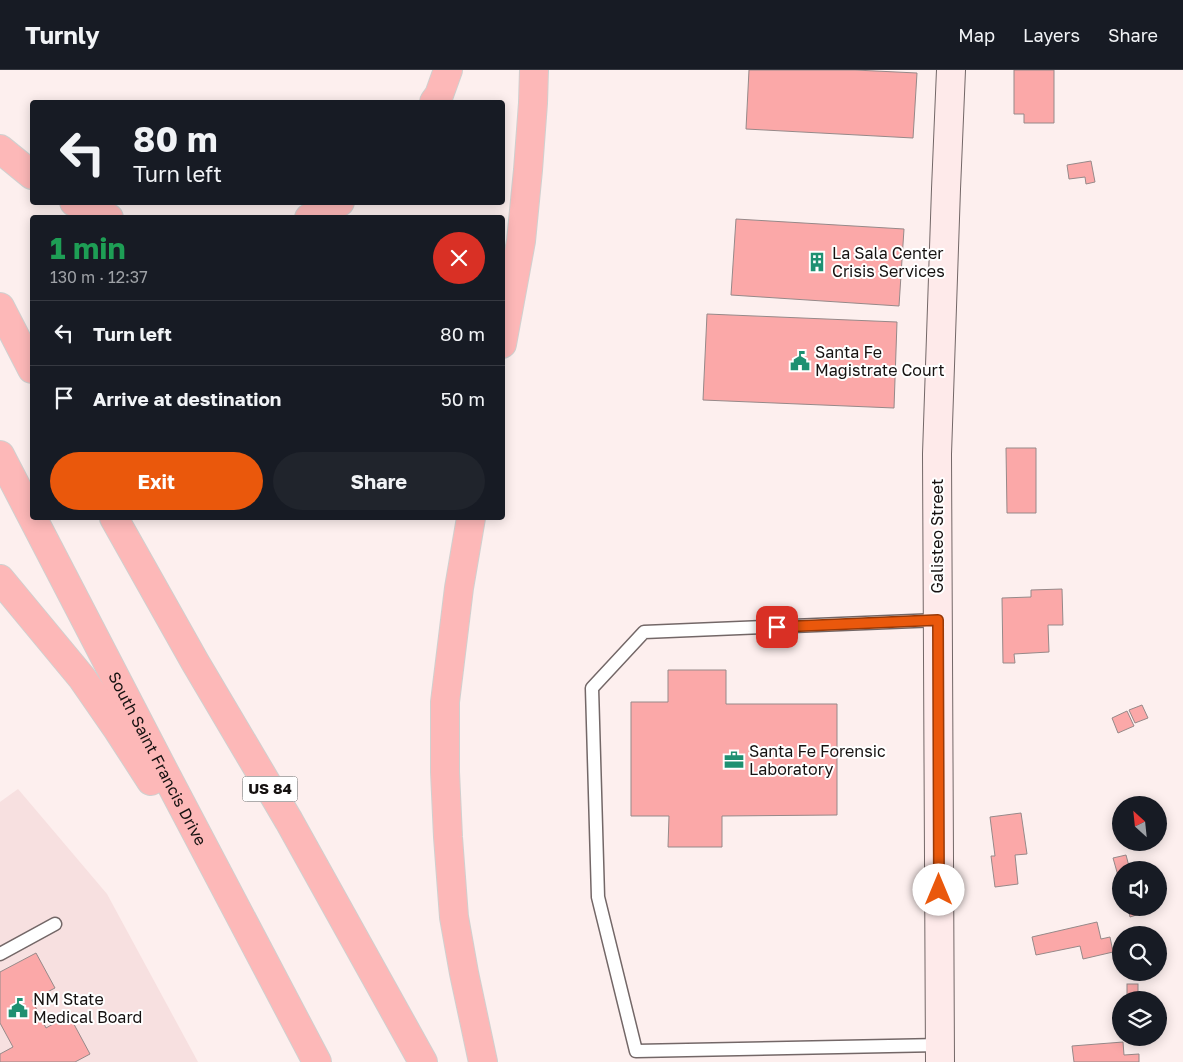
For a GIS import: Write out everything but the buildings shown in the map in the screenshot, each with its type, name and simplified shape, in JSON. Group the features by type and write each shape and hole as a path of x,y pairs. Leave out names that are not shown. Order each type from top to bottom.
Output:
{"highway":[{"path":"435,100 448,70"},
{"path":"505,328 521,241 532,122 534,70"},
{"path":"0,149 30,173"},
{"path":"81,205 102,215"},
{"path":"315,215 334,205"},
{"path":"0,307 30,365"},
{"name":"South Saint Francis Drive","path":"0,455 30,513"},
{"name":"South Saint Francis Drive","path":"34,520 317,1062"},
{"name":"US 84","path":"115,520 195,662 289,821 423,1062"},
{"path":"472,520 459,588 445,702 445,772 454,916 482,1062"},
{"path":"0,579 87,686 118,730 245,925"}],"street":[{"name":"Galisteo Street","path":"940,1054 937,454 951,70"}],"lane":[{"path":"938,620 644,632 592,688 598,897 636,1051 940,1054"},
{"path":"0,954 55,924"}],"shaded area":[{"path":"18,789 107,894 198,1062 0,1062 0,802"}],"place":[{"name":"La Sala Center Crisis Services","path":"817,262"},
{"name":"Santa Fe Magistrate Court","path":"800,361"},
{"name":"Santa Fe Forensic Laboratory","path":"734,760"},
{"name":"NM State Medical Board","path":"18,1008"}],"route":[{"path":"777,627 938,620 939,890"}]}
